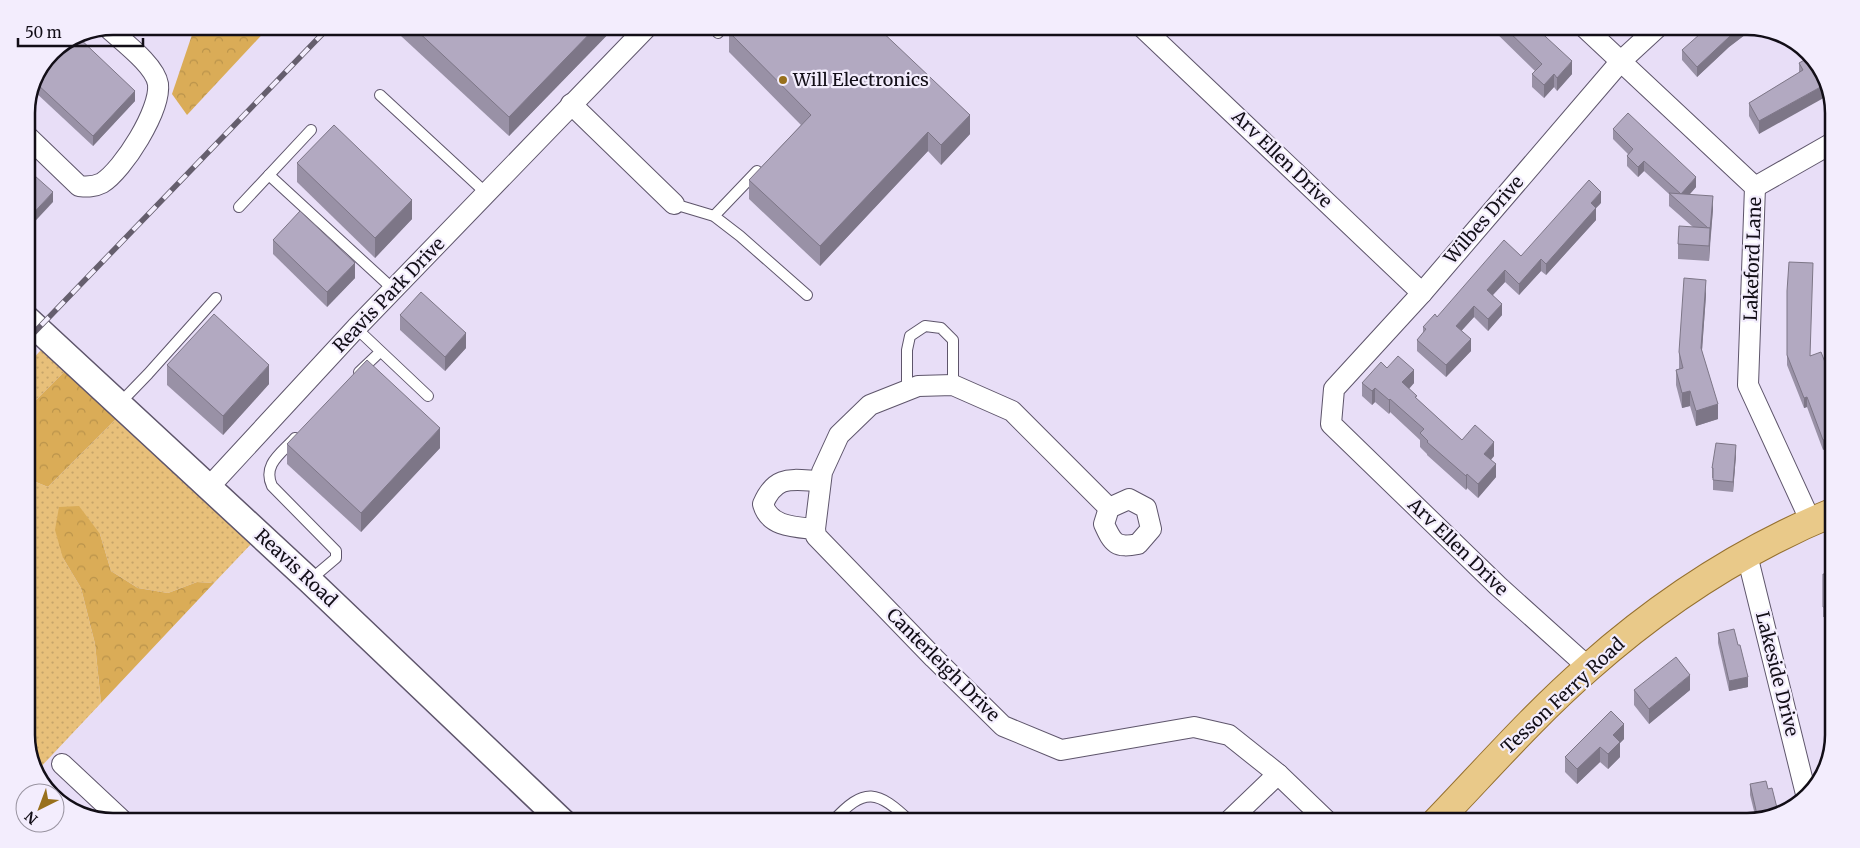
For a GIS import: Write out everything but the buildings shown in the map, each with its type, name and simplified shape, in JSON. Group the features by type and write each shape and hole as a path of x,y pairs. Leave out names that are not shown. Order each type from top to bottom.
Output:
{"main road":[{"name":"Tesson Ferry Road","path":"1445,813 1548,704 1588,667 1666,606 1706,579 1747,555 1823,517"}],"street":[{"path":"35,144 80,186 88,188 102,182 134,147 147,127 158,86 154,72 121,35"},
{"name":"Reavis Park Drive","path":"208,487 393,289 639,35"},
{"name":"Arv Ellen Drive","path":"1150,35 1422,293"},
{"name":"Lakeford Lane","path":"1593,35 1755,188 1748,385 1823,517"},
{"name":"Wilbes Drive","path":"1331,424 1334,389 1422,293 1621,61 1649,35"},
{"path":"571,104 674,204"},
{"path":"1755,188 1825,147"},
{"name":"Reavis Road","path":"35,326 310,581 554,813"},
{"path":"820,481 786,479 770,490 763,504 765,514 776,523 816,532 822,472 839,434 870,406 918,386 953,385 1012,411 1109,508"},
{"name":"Arv Ellen Drive","path":"1331,424 1498,586 1588,667"},
{"name":"Canterleigh Drive","path":"816,532 934,658 1003,726 1061,750 1194,728 1229,735 1278,774 1319,813"},
{"name":"Lakeside Drive","path":"1747,555 1804,788"},
{"path":"62,764 114,813"},
{"path":"1237,813 1278,774"}],"lane":[{"path":"380,95 486,193"},
{"path":"239,207 311,130"},
{"path":"714,216 757,171"},
{"path":"269,175 393,289"},
{"path":"674,204 714,216 740,236 807,296"},
{"path":"119,404 216,298"},
{"path":"908,390 907,350 910,336 925,326 941,328 953,340 953,385"},
{"path":"356,328 428,396"},
{"path":"354,378 380,352"},
{"path":"302,431 270,466 268,478 272,486 336,551 336,558 310,581"},
{"path":"839,813 846,805 853,801 864,797 875,797 885,800 901,813"}],"shaded area":[{"path":"41,350 67,369 35,401 35,356"},
{"path":"118,417 253,542 214,583 197,582 168,593 138,588 111,571 100,534 63,558 81,588 95,644 101,703 41,766 35,740 35,482 48,487"}],"green space":[{"path":"192,35 262,35 187,115 172,94"},
{"path":"67,369 118,417 48,487 35,482 35,401"},
{"path":"79,506 100,534 111,571 138,588 168,593 197,582 214,583 101,703 95,644 81,588 63,558 55,530 59,507"}],"railway":[{"path":"35,332 321,35"}],"place":[{"name":"Will Electronics","path":"783,80"}]}
